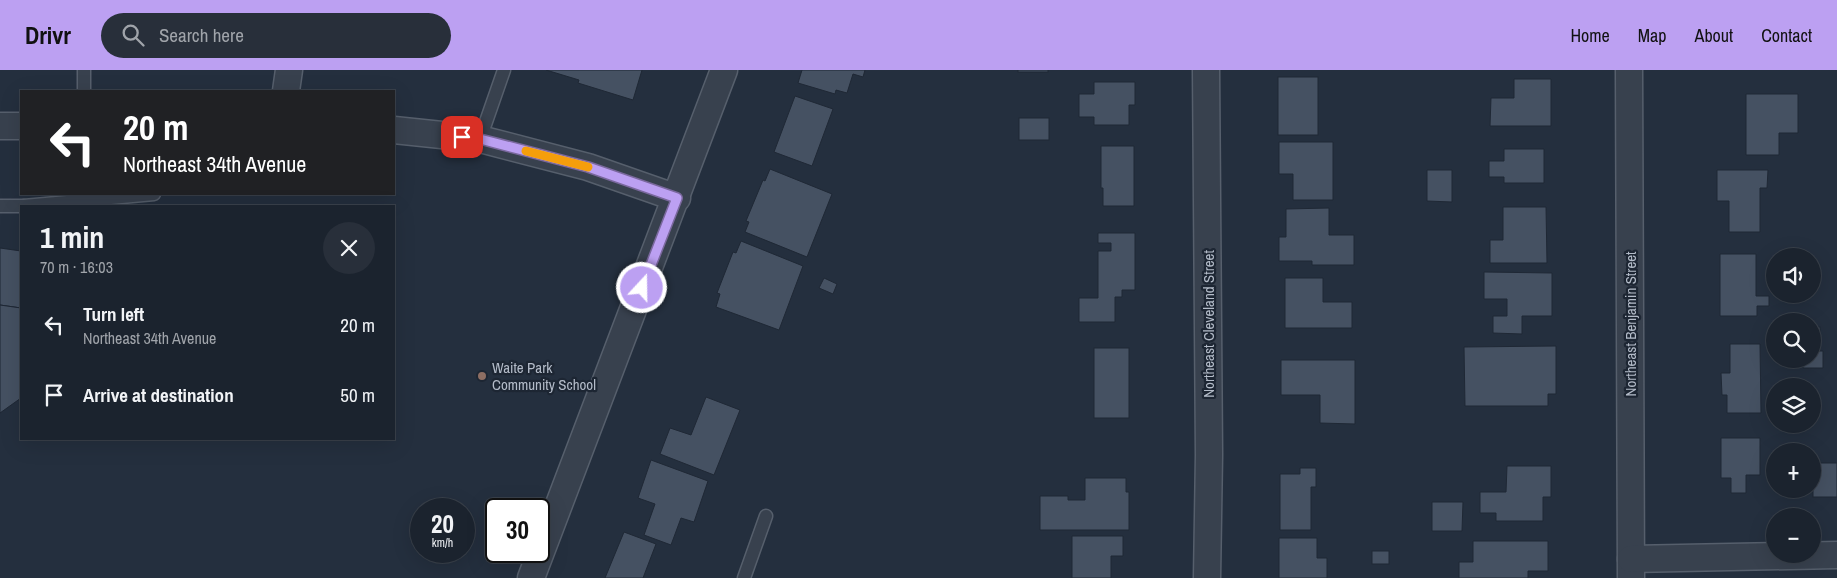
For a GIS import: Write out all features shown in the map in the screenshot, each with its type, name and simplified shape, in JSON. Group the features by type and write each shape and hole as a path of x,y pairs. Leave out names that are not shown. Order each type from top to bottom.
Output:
{"street":[{"path":"286,90 289,70"},
{"path":"532,578 724,70"},
{"name":"Northeast Cleveland Street","path":"1206,70 1209,446 1207,578"},
{"name":"Northeast Benjamin Street","path":"1628,70 1632,568"},
{"path":"0,126 20,126"},
{"path":"395,130 480,139 588,167 677,198"},
{"path":"1632,568 1837,555"}],"lane":[{"path":"84,70 84,90"},
{"path":"480,139 504,70"},
{"path":"35,205 143,195"},
{"path":"0,206 20,206"},
{"path":"744,578 766,516"}],"building":[{"path":"546,70 642,70 633,100 578,83 579,80"},
{"path":"802,70 865,70 863,77 853,74 847,93 836,90 835,94 798,83"},
{"path":"1018,70 1048,70 1048,72 1018,72"},
{"path":"1278,77 1318,77 1318,135 1278,135"},
{"path":"1514,79 1551,79 1551,126 1490,126 1491,98 1514,98"},
{"path":"1094,82 1135,82 1135,105 1129,105 1129,125 1094,125 1094,117 1079,117 1079,94 1094,94"},
{"path":"1746,94 1798,94 1798,133 1779,133 1779,155 1746,155"},
{"path":"795,96 833,109 812,166 774,152"},
{"path":"1019,118 1049,118 1049,140 1019,140"},
{"path":"1279,142 1333,142 1333,200 1293,200 1293,174 1279,174"},
{"path":"1101,146 1134,146 1134,206 1103,206"},
{"path":"1504,149 1544,149 1544,183 1504,183 1504,177 1489,177 1489,161 1504,161"},
{"path":"770,169 832,194 807,257 745,232 749,222 746,221 763,180 765,181"},
{"path":"1427,170 1452,170 1452,202 1427,201"},
{"path":"1717,170 1768,170 1767,188 1760,188 1760,232 1729,232 1729,201 1717,201"},
{"path":"1503,207 1546,207 1547,263 1490,263 1490,240 1503,240"},
{"path":"1329,208 1329,235 1354,235 1354,265 1312,265 1312,261 1279,261 1279,237 1286,237 1286,209"},
{"path":"1098,233 1135,233 1135,290 1122,290 1122,297 1115,297 1115,322 1079,322 1079,298 1098,298 1098,251 1111,251 1111,243 1098,243"},
{"path":"741,241 803,266 779,330 716,307 720,294 717,293 733,252 736,253"},
{"path":"0,248 20,251 20,308 0,305"},
{"path":"1720,254 1756,254 1756,296 1766,296 1766,303 1769,303 1769,306 1757,306 1757,316 1720,316"},
{"path":"1484,272 1552,273 1552,316 1522,316 1522,334 1493,333 1493,316 1507,316 1507,299 1484,299"},
{"path":"824,278 837,284 833,294 819,288"},
{"path":"1285,278 1323,278 1323,302 1352,302 1352,328 1285,328"},
{"path":"0,305 20,308 20,399 0,413"},
{"path":"1730,344 1760,344 1761,413 1727,413 1727,395 1722,395 1721,373 1730,373"},
{"path":"1556,346 1556,394 1548,394 1548,406 1465,406 1464,347"},
{"path":"1094,348 1129,348 1129,418 1094,418"},
{"path":"1821,351 1823,351 1823,368 1821,368"},
{"path":"1281,360 1355,360 1355,424 1320,423 1320,395 1281,395"},
{"path":"706,397 740,410 714,475 660,454 670,428 691,435"},
{"path":"1721,438 1760,438 1760,475 1746,475 1746,493 1731,493 1731,478 1721,478"},
{"path":"651,460 708,481 694,522 681,518 671,545 644,535 655,504 638,498"},
{"path":"1821,463 1837,463 1837,497 1821,497"},
{"path":"1507,466 1551,466 1551,497 1543,497 1543,521 1496,521 1496,513 1480,513 1480,492 1506,492"},
{"path":"1300,468 1316,468 1316,487 1311,487 1311,530 1280,530 1280,474 1300,474"},
{"path":"1085,478 1126,478 1126,492 1129,492 1129,530 1040,530 1040,496 1068,496 1068,500 1085,500"},
{"path":"1432,502 1463,502 1462,531 1432,531"},
{"path":"624,532 656,544 643,578 605,578"},
{"path":"1072,536 1123,536 1123,556 1111,556 1111,578 1072,578"},
{"path":"1279,538 1317,538 1317,558 1327,558 1327,578 1279,578"},
{"path":"1473,541 1548,541 1548,571 1528,571 1528,578 1459,578 1459,562 1473,562"},
{"path":"1372,551 1389,551 1389,564 1372,564"}],"slow traffic":[{"path":"526,151 588,167"}],"place":[{"name":"Waite Park Community School","path":"482,376"}],"route":[{"path":"462,137 480,139 588,167 677,198 642,288"}]}
